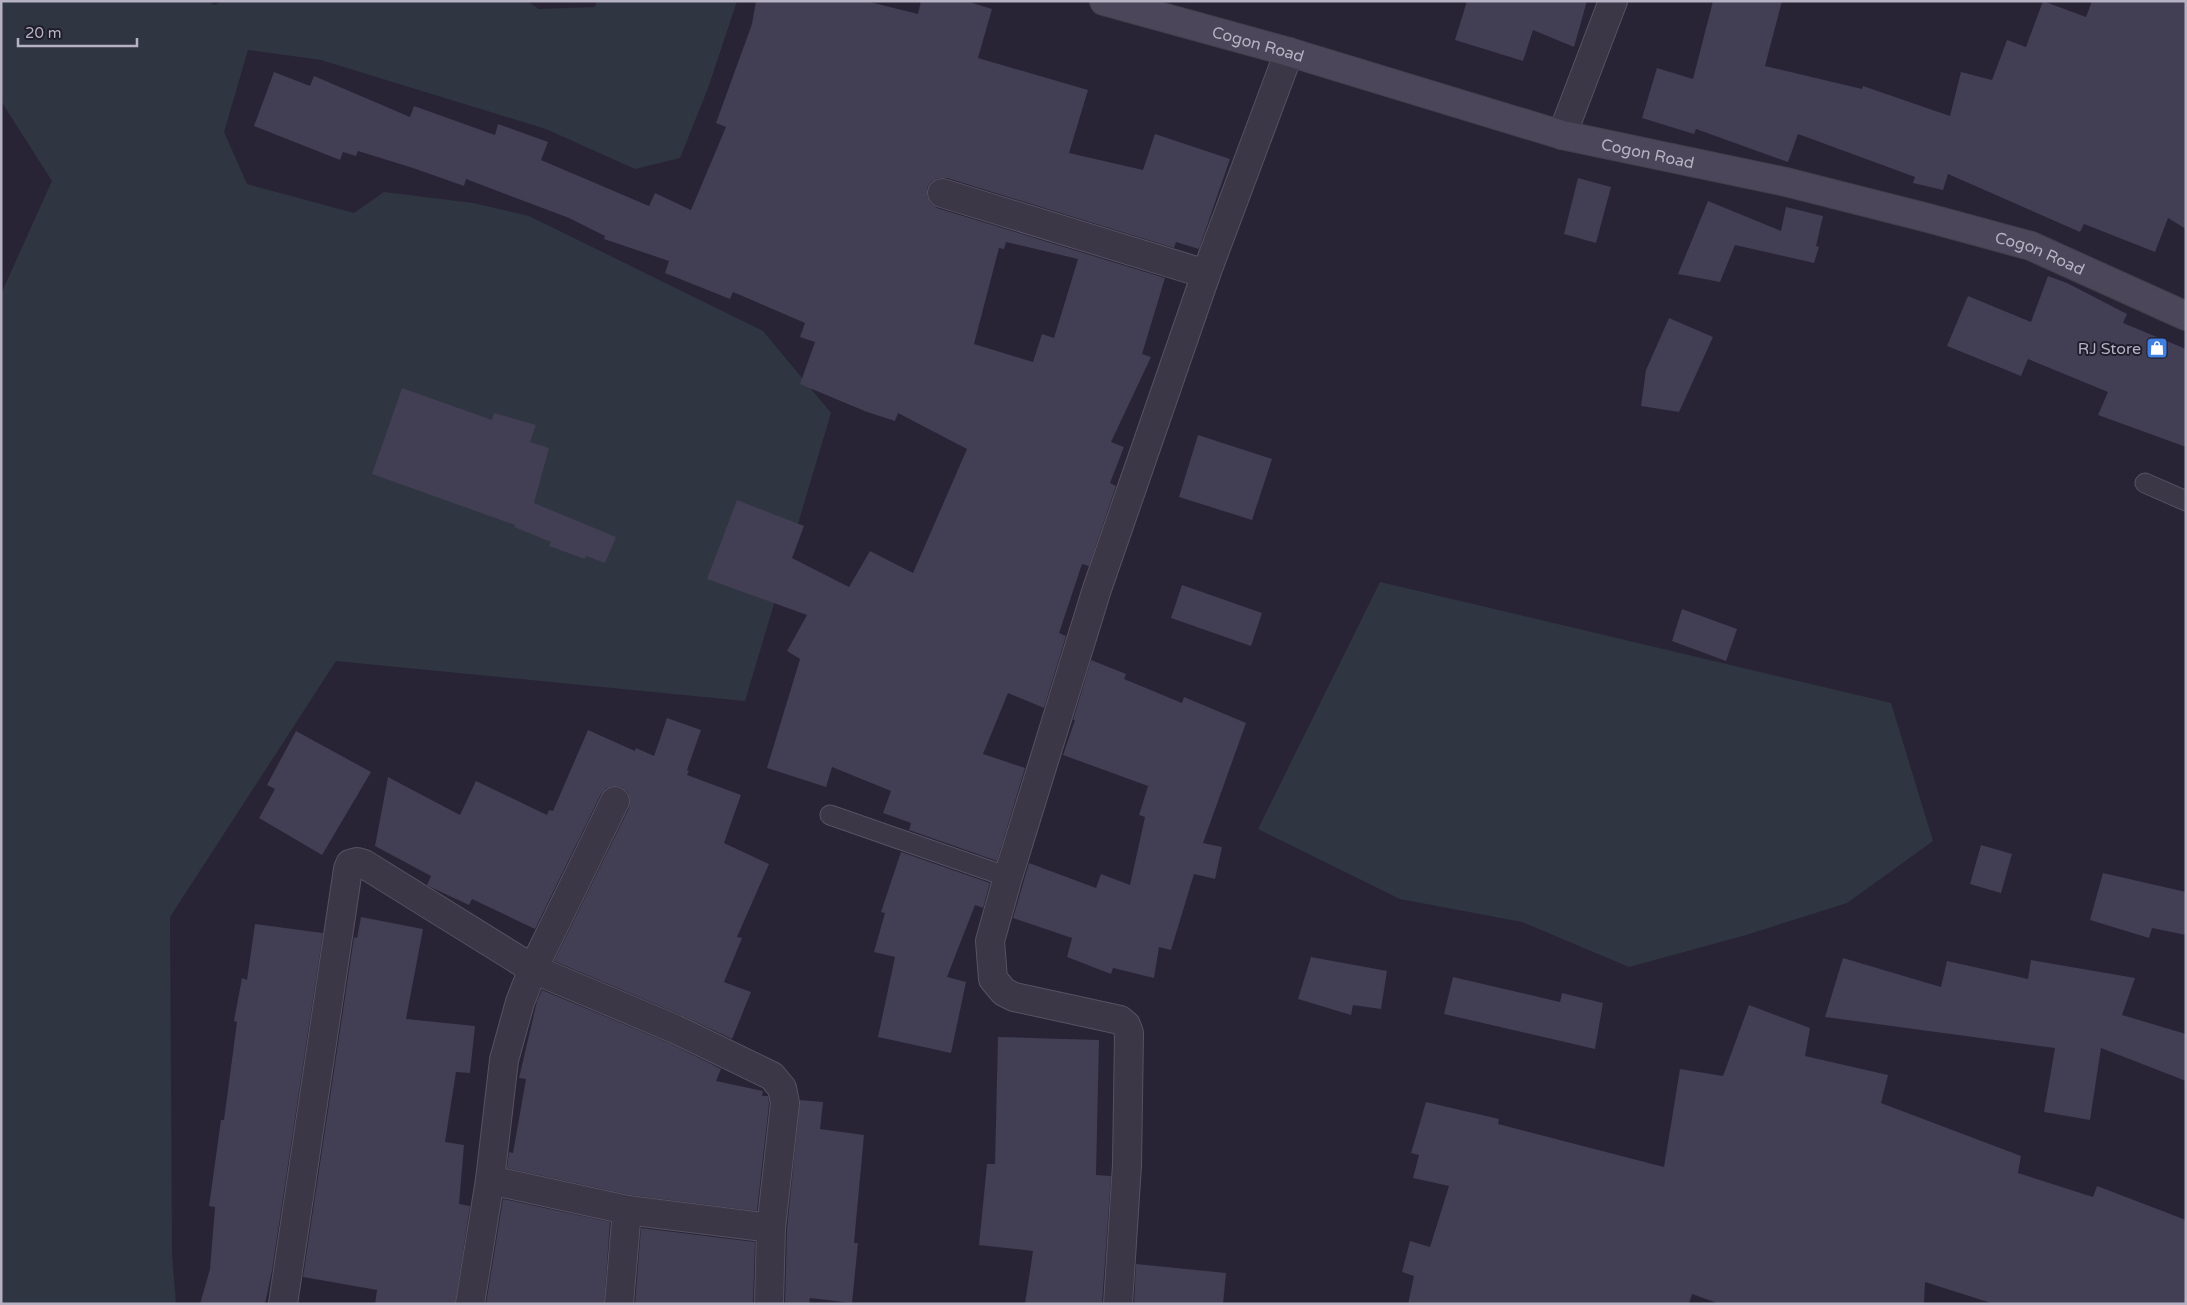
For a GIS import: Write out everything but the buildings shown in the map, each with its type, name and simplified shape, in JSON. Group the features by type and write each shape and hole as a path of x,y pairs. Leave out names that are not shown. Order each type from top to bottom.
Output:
{"street":[{"name":"Cogon Road","path":"1104,1 1289,52 1562,135 1786,182 2031,246 2186,316"},
{"path":"1562,135 1613,1"},
{"path":"1118,1304 1127,1165 1129,1034 1126,1025 1120,1020 1014,997 1004,992 994,979 990,941 1008,876 1097,589 1206,274 1289,52"},
{"path":"942,192 1206,274"},
{"path":"470,1304 490,1180 504,1060 520,1002 533,969 615,801"},
{"path":"283,1304 350,864 358,862 533,969 675,1029 772,1076 782,1088 785,1103 771,1228 769,1304"},
{"path":"490,1180 627,1210 771,1228"},
{"path":"619,1304 627,1210"}],"lane":[{"path":"2145,483 2186,501"},
{"path":"830,815 1008,876"}],"shaded area":[{"path":"1,1 209,1 214,5 224,1 527,1 539,9 595,7 597,1 737,1 708,88 680,158 635,169 546,129 321,60 248,50 224,132 247,184 354,213 384,192 473,203 529,216 763,331 831,413 745,701 336,661 170,917 172,1255 176,1304 1,1304 1,294 52,181 1,101"},
{"path":"1380,582 1891,703 1933,841 1847,903 1746,935 1629,967 1522,922 1400,899 1258,829"}],"place":[{"name":"RJ Store","path":"2157,348"}]}
